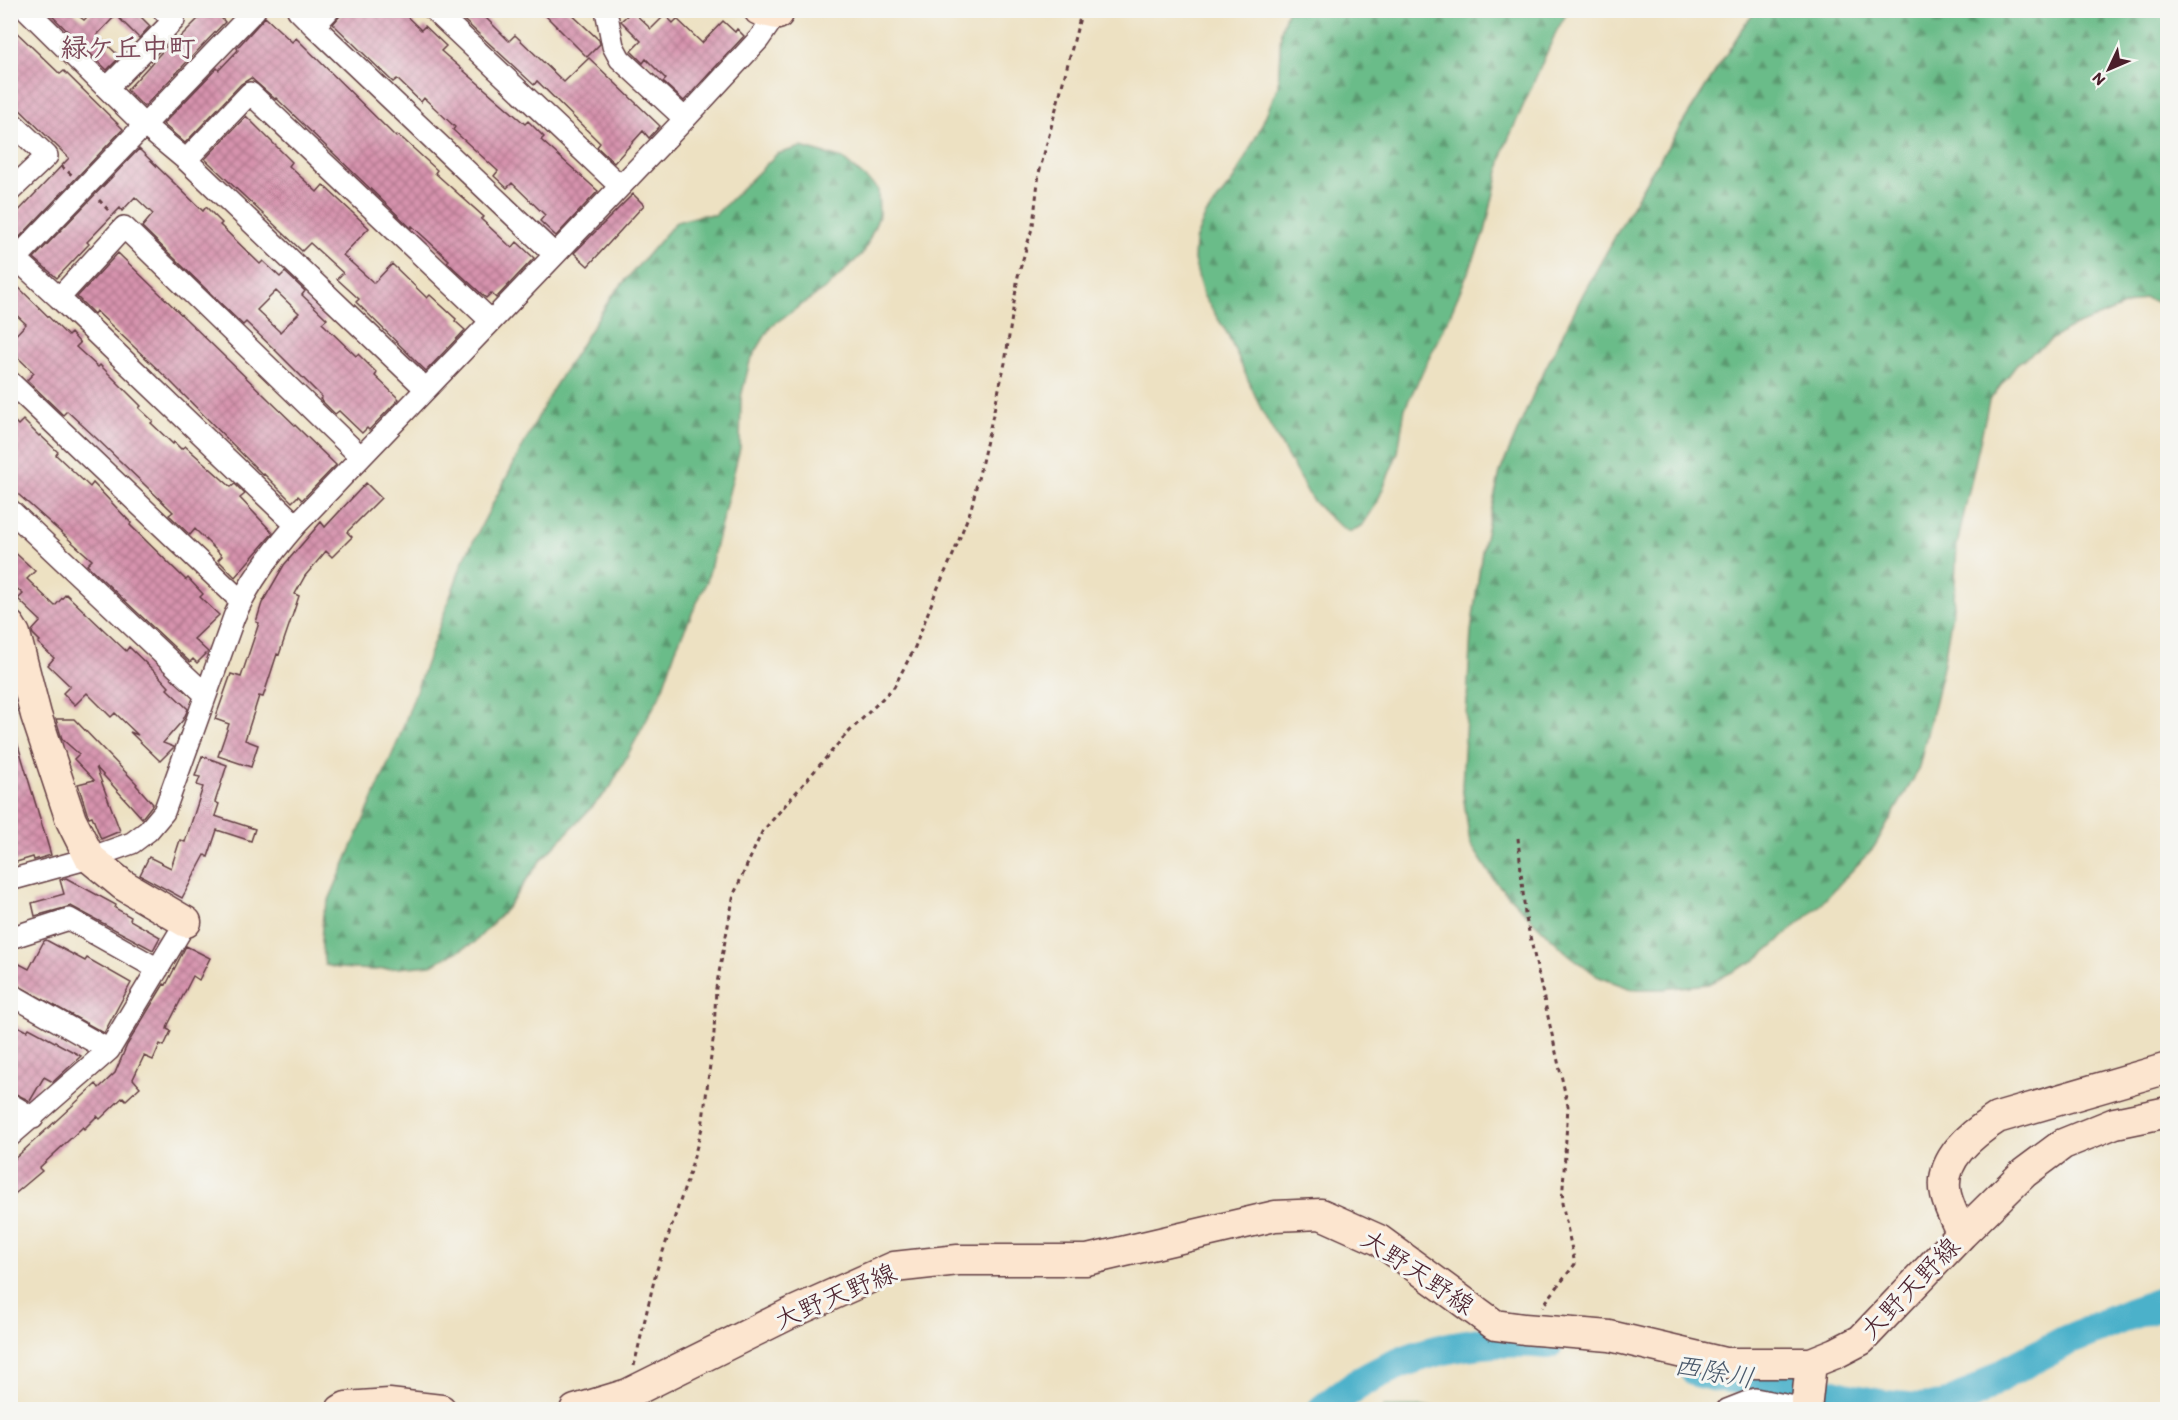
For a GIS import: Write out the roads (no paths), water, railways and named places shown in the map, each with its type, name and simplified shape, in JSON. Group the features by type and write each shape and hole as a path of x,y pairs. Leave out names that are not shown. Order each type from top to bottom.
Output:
{"main road":[{"path":"10,626 15,634 36,715 67,810 90,858 123,885 186,922"},
{"path":"1962,1234 1946,1195 1944,1182 1955,1152 1977,1130 1997,1118 2168,1068"},
{"name":"大野天野線","path":"575,1410 628,1394 789,1314 894,1267 958,1260 1087,1260 1275,1216 1321,1214 1379,1240 1495,1325 1610,1336 1725,1363 1808,1391 1836,1353 1860,1340 2024,1173 2063,1144 2115,1123 2168,1112"},
{"path":"341,1410 346,1407 389,1404 441,1410"}],"street":[{"path":"27,10 108,87 145,126 186,160 426,389"},
{"path":"108,87 174,21 163,10"},
{"path":"255,10 87,187 13,259 59,298 296,525"},
{"path":"298,10 554,254"},
{"path":"314,26 328,10"},
{"path":"434,10 620,186"},
{"path":"606,10 613,46 620,59 685,119"},
{"path":"10,880 90,858 132,843 148,831 164,812 241,601 265,560 685,119 759,39 772,12"},
{"path":"186,160 250,93 491,321"},
{"path":"10,121 47,156 10,191"},
{"path":"59,298 124,227 361,457"},
{"path":"10,382 241,601"},
{"path":"10,510 206,695"},
{"path":"10,938 69,919 158,969"},
{"path":"10,1136 109,1050 186,922"},
{"path":"10,994 109,1050"},
{"path":"10,1104 33,1118"},
{"path":"1727,1410 1755,1399 1808,1391"}],"waterway":[{"name":"西除川","path":"1696,1371 1712,1375 1791,1383 1844,1398 1885,1406 1919,1409 1945,1407 2066,1341 2168,1301"},
{"name":"西除川","path":"1323,1410 1360,1383 1382,1371 1427,1353 1498,1342 1548,1343"}],"district":[{"name":"緑ケ丘中町","path":"128,47"}]}
